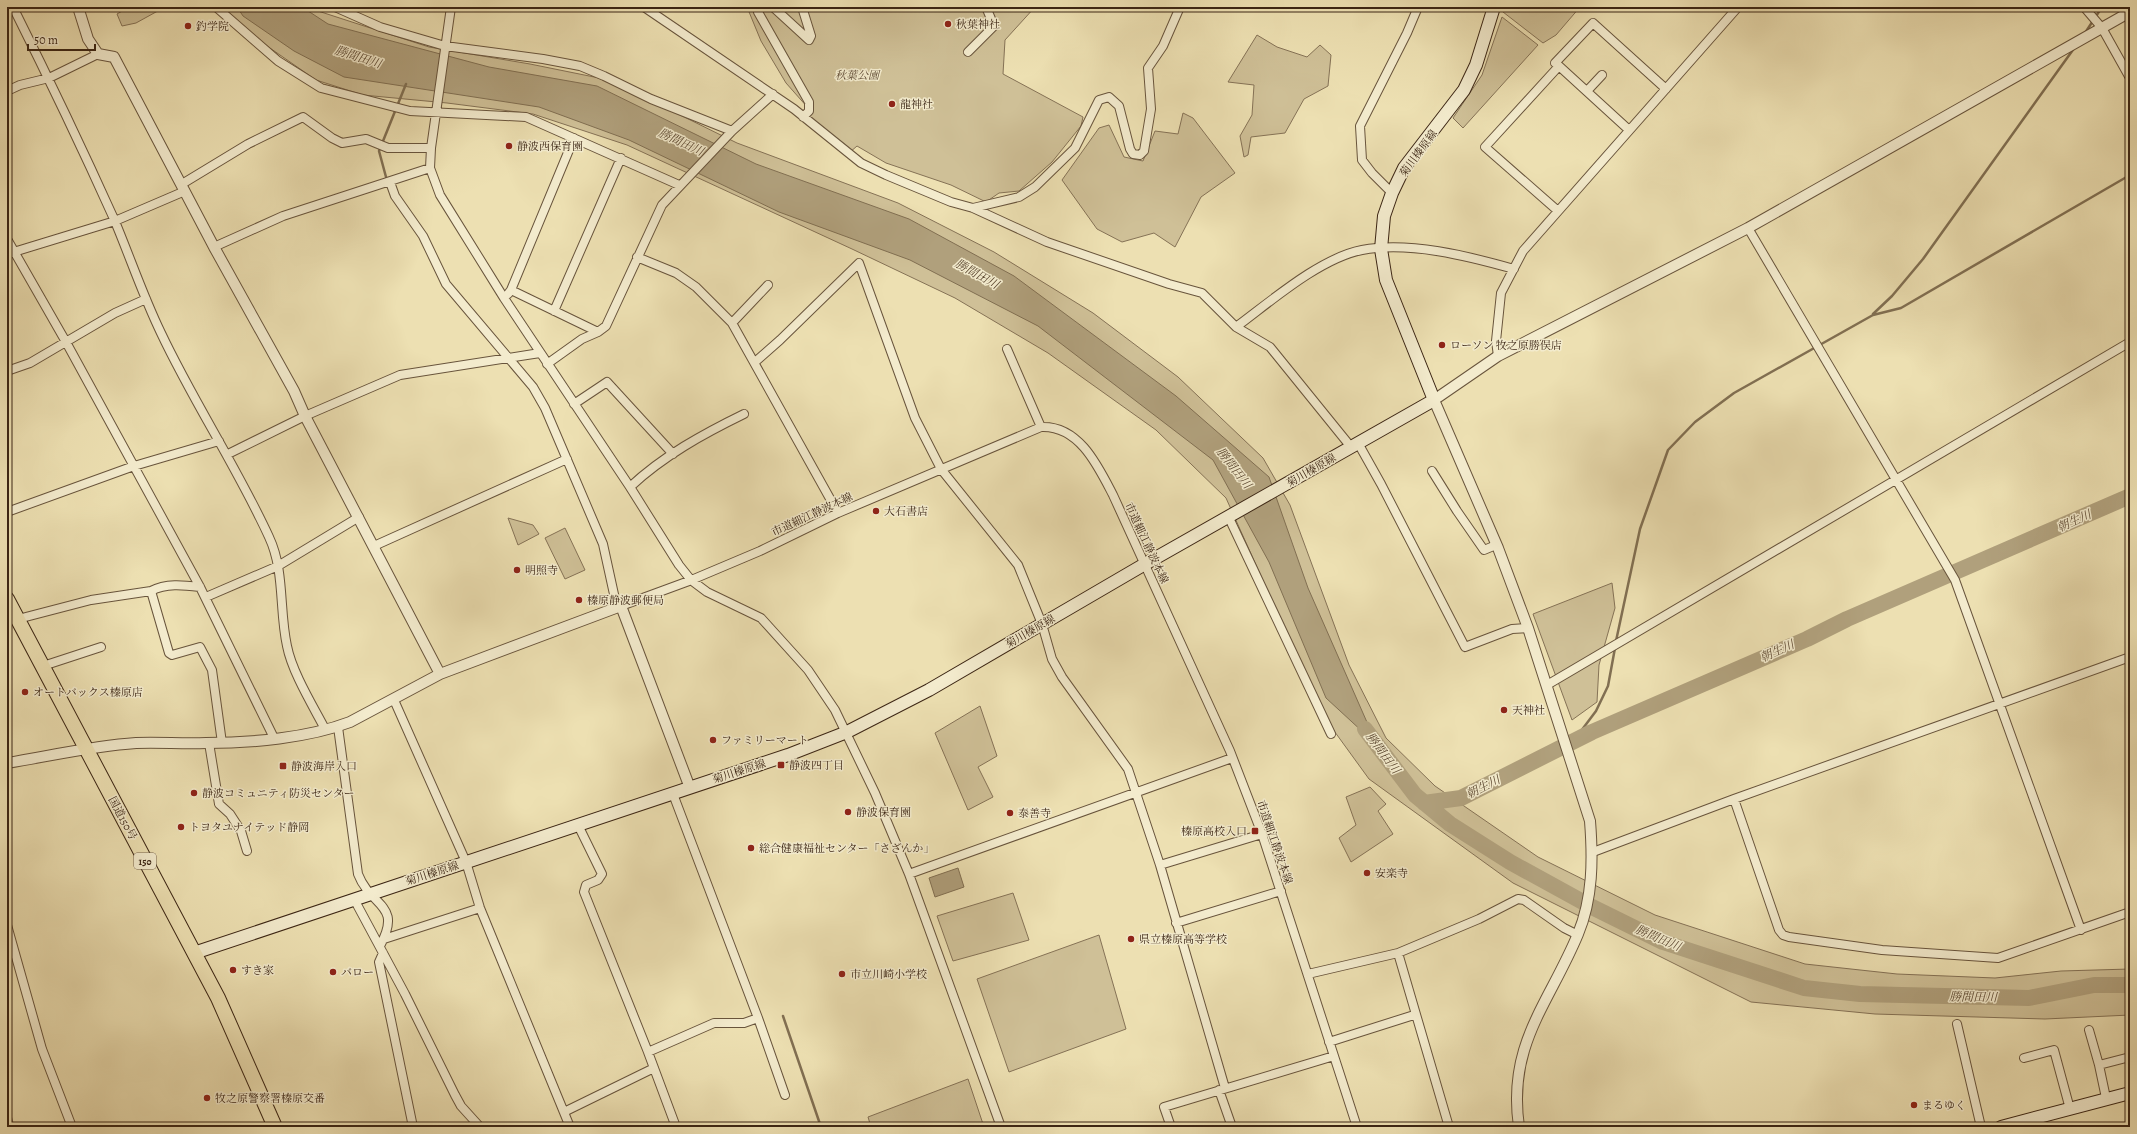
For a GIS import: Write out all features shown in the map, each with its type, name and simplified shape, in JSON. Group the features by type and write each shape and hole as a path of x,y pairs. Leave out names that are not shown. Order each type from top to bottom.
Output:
{"highway":[{"name":"国道150号","path":"7,598 231,1025 275,1127"}],"main road":[{"name":"菊川榛原線","path":"194,952 673,794 788,755 847,732 929,690 1145,564 1229,518 1434,400 1386,280 1381,249 1384,216 1392,192 1404,168 1464,90 1476,65 1494,7"},
{"path":"2001,1127 2106,1098 2130,1093"}],"street":[{"path":"13,7 49,78 114,221 146,299 188,387 228,454 270,539 278,566 287,647 304,688 325,729"},
{"path":"78,7 88,39 98,54"},
{"path":"216,7 278,61 321,88 403,110 526,117 681,183"},
{"path":"335,7 380,27 445,46 543,59 580,66 651,99 732,131"},
{"path":"451,7 431,148 430,168 440,195 504,298 630,487 678,565 691,580 707,592 761,618 808,670 836,710 909,874 1001,1127"},
{"path":"644,7 773,94 862,163 886,175 951,202 973,208 1047,242 1169,284 1202,293 1236,327 1270,347 1354,445 1381,484 1465,647 1512,629 1528,628"},
{"path":"759,7 758,12 809,102 810,111 803,117"},
{"path":"773,7 809,40 811,36 802,7"},
{"path":"968,52 994,26 986,7"},
{"path":"973,208 1019,197 1035,187 1075,148 1099,100 1109,97 1119,106 1132,154 1140,155 1144,151 1151,109 1148,68 1164,46 1180,7"},
{"path":"1392,192 1372,173 1362,160 1360,126 1407,33 1418,7"},
{"path":"1498,356 1496,341 1501,292 1523,251 1738,7"},
{"path":"2087,10 2101,26 2130,78"},
{"path":"1519,1127 1517,1113 1518,1082 1522,1053 1532,1026 1579,930 1590,891 1593,856 1590,821 1528,628 1496,545 1434,400 1498,356 1748,228 2072,44 2089,36 2101,26 2130,12"},
{"path":"1629,130 1555,63 1593,23 1666,89"},
{"path":"7,91 20,85 49,78 98,54 114,57 214,247 260,328 440,674"},
{"path":"1558,66 1485,147 1558,211"},
{"path":"1587,92 1602,75"},
{"path":"548,364 582,339 598,332 606,326 662,205 681,183 732,131 773,94"},
{"path":"10,253 114,221 184,188 248,144 303,117 332,138 342,143 366,139 387,148 431,148"},
{"path":"504,298 511,290 574,138"},
{"path":"554,311 621,158"},
{"path":"214,247 283,216 430,168"},
{"path":"390,182 395,196 423,236 446,284 533,387 545,408 603,544 619,607 690,788"},
{"path":"1748,228 1955,580 2080,930"},
{"path":"7,240 10,253 66,342 206,597 274,738"},
{"path":"1236,327 1288,288 1324,265 1361,250 1416,249 1471,257 1514,269"},
{"path":"637,257 676,273 696,287 732,323 838,513"},
{"path":"755,362 859,264 915,418 941,469 1018,565 1042,624 1052,659 1062,677 1128,769 1137,791 1160,865 1232,1127"},
{"path":"732,323 768,285"},
{"path":"511,290 598,332"},
{"path":"7,372 30,363 115,313 146,299"},
{"path":"1547,684 2130,342"},
{"path":"1007,350 1041,427"},
{"path":"228,454 305,416 400,375 540,353"},
{"path":"574,404 607,382 673,454"},
{"path":"630,487 651,467 714,429 744,414"},
{"name":"市道細江静波本線","path":"619,607 691,580 760,551 838,513 1041,427 1059,428 1079,443 1090,454 1098,466 1145,564 1232,758 1262,834 1357,1127"},
{"path":"7,512 134,466 219,441"},
{"path":"374,546 566,459"},
{"path":"1432,471 1484,550 1496,545"},
{"path":"206,597 278,566 359,517"},
{"path":"1229,518 1331,734"},
{"path":"18,619 91,600 151,591 160,586 186,585 200,587"},
{"path":"151,591 169,653 172,655 200,647 212,670 222,743"},
{"path":"7,763 86,748 137,743 222,743 274,738 338,727 394,700 440,674 619,607"},
{"path":"43,666 101,647"},
{"path":"1593,856 1734,799 2130,657"},
{"path":"394,700 466,862 480,908 570,1127"},
{"path":"338,727 358,874 369,894 386,910 387,923 379,962 413,1127"},
{"path":"209,743 219,804 230,814 241,831 247,851"},
{"path":"909,874 1232,758"},
{"path":"673,794 758,1018 785,1095"},
{"path":"1734,799 1778,930 1783,935 1882,950 1998,958 2130,912"},
{"path":"578,825 602,874 598,880 586,885 584,892 648,1052 676,1127"},
{"path":"1160,865 1262,834"},
{"path":"1176,923 1280,892"},
{"path":"354,899 382,946 461,1106 480,1127"},
{"path":"1308,974 1398,953 1479,919 1518,899 1524,900 1564,928 1579,930"},
{"path":"382,946 480,908"},
{"path":"7,925 42,1049 72,1127"},
{"path":"1398,953 1414,1015 1449,1127"},
{"path":"1329,1042 1414,1015"},
{"path":"648,1052 714,1023 744,1023 758,1018"},
{"path":"1957,1024 1981,1127"},
{"path":"2089,1030 2099,1065 2106,1098"},
{"path":"2024,1058 2054,1050 2070,1109"},
{"path":"1171,1127 1164,1107 1334,1056"},
{"path":"2099,1065 2130,1057"},
{"path":"564,1112 654,1068"}],"green space":[{"path":"129,7 165,7 136,23 122,26 117,14"},
{"path":"222,7 313,7 318,11 429,47 530,64 609,80 737,143 898,203 994,252 1093,313 1178,377 1263,458 1290,505 1349,665 1386,738 1435,786 1538,857 1655,915 1805,964 1897,974 1995,978 2061,971 2130,969 2130,1015 2045,1019 1875,1014 1751,1002 1513,883 1369,779 1324,717 1226,498 1156,430 1048,353 955,298 627,145 533,114 447,103 363,95 316,80 231,21"},
{"name":"秋葉公園","path":"747,7 1035,7 1005,40 1003,74 1083,117 1081,126 1052,162 1019,191 999,193 986,202 951,185 886,163 857,146 849,153 803,117 809,109 786,83 761,41"},
{"path":"1504,7 1580,7 1556,35 1543,43 1503,12"},
{"path":"1502,17 1538,45 1463,128 1453,118 1482,75"},
{"path":"1257,35 1277,47 1307,57 1320,45 1331,55 1328,86 1304,99 1285,133 1251,137 1248,155 1244,157 1240,136 1252,115 1254,85 1228,82"},
{"path":"1183,113 1193,118 1235,173 1201,197 1175,247 1154,233 1122,242 1097,229 1062,180 1099,128 1109,125 1124,157 1143,161 1155,131 1178,134"},
{"path":"508,518 533,525 539,534 518,545"},
{"path":"565,528 585,570 565,579 545,538"},
{"path":"1612,583 1615,608 1599,665 1597,702 1572,720 1533,614"},
{"path":"980,706 997,756 978,767 993,797 968,810 935,733"},
{"path":"1370,787 1386,804 1378,811 1393,834 1351,862 1339,838 1356,825 1346,797"},
{"path":"1013,893 1029,940 953,961 937,916"},
{"path":"1099,935 1126,1029 1009,1072 977,979"},
{"path":"968,1079 984,1127 871,1127 868,1117"},
{"path":"11,1115 14,1127 7,1127 7,1117"}],"water":[{"path":"237,7 302,7 328,24 489,67 597,86 756,164 909,219 1014,276 1176,396 1269,477 1308,588 1377,745 1326,698 1269,562 1213,460 1038,326 910,260 779,212 629,140 539,107 344,77 294,51 243,16"},
{"path":"958,868 964,887 935,897 929,878"}],"waterway":[{"path":"2085,33 2102,7"},
{"path":"1873,314 1892,296 1923,259 2075,47"},
{"path":"386,177 379,151 406,84"},
{"path":"1616,641 1640,529 1668,450 1695,422 1734,393 1873,315 1901,308 2130,175"},
{"name":"朝生川","path":"1424,803 1461,798 1592,732 1807,639 1847,619 2130,496"},
{"path":"1575,739 1596,711 1608,686 1615,648"},
{"name":"勝間田川","path":"1365,729 1415,795 1450,824 1510,862 1592,907 1663,942 1804,988 1860,994 2029,998 2094,985 2130,985"},
{"path":"783,1016 821,1127"}],"place":[{"name":"秋葉神社","path":"948,24"},
{"name":"釣学院","path":"188,26"},
{"name":"龍神社","path":"892,104"},
{"name":"静波西保育園","path":"509,146"},
{"name":"ローソン 牧之原勝俣店","path":"1442,345"},
{"name":"大石書店","path":"876,511"},
{"name":"明照寺","path":"517,570"},
{"name":"榛原静波郵便局","path":"579,600"},
{"name":"オートバックス榛原店","path":"25,692"},
{"name":"天神社","path":"1504,710"},
{"name":"ファミリーマート","path":"713,740"},
{"name":"静波四丁目","path":"781,765"},
{"name":"静波海岸入口","path":"283,766"},
{"name":"静波コミュニティ防災センター","path":"194,793"},
{"name":"静波保育園","path":"848,812"},
{"name":"泰善寺","path":"1010,813"},
{"name":"トヨタユナイテッド静岡","path":"181,827"},
{"name":"榛原高校入口","path":"1255,831"},
{"name":"総合健康福祉センター「さざんか」","path":"751,848"},
{"name":"安楽寺","path":"1367,873"},
{"name":"県立榛原高等学校","path":"1131,939"},
{"name":"すき家","path":"233,970"},
{"name":"バロー","path":"333,972"},
{"name":"市立川崎小学校","path":"842,974"},
{"name":"牧之原警察署榛原交番","path":"207,1098"},
{"name":"まるゆく","path":"1914,1105"}]}
